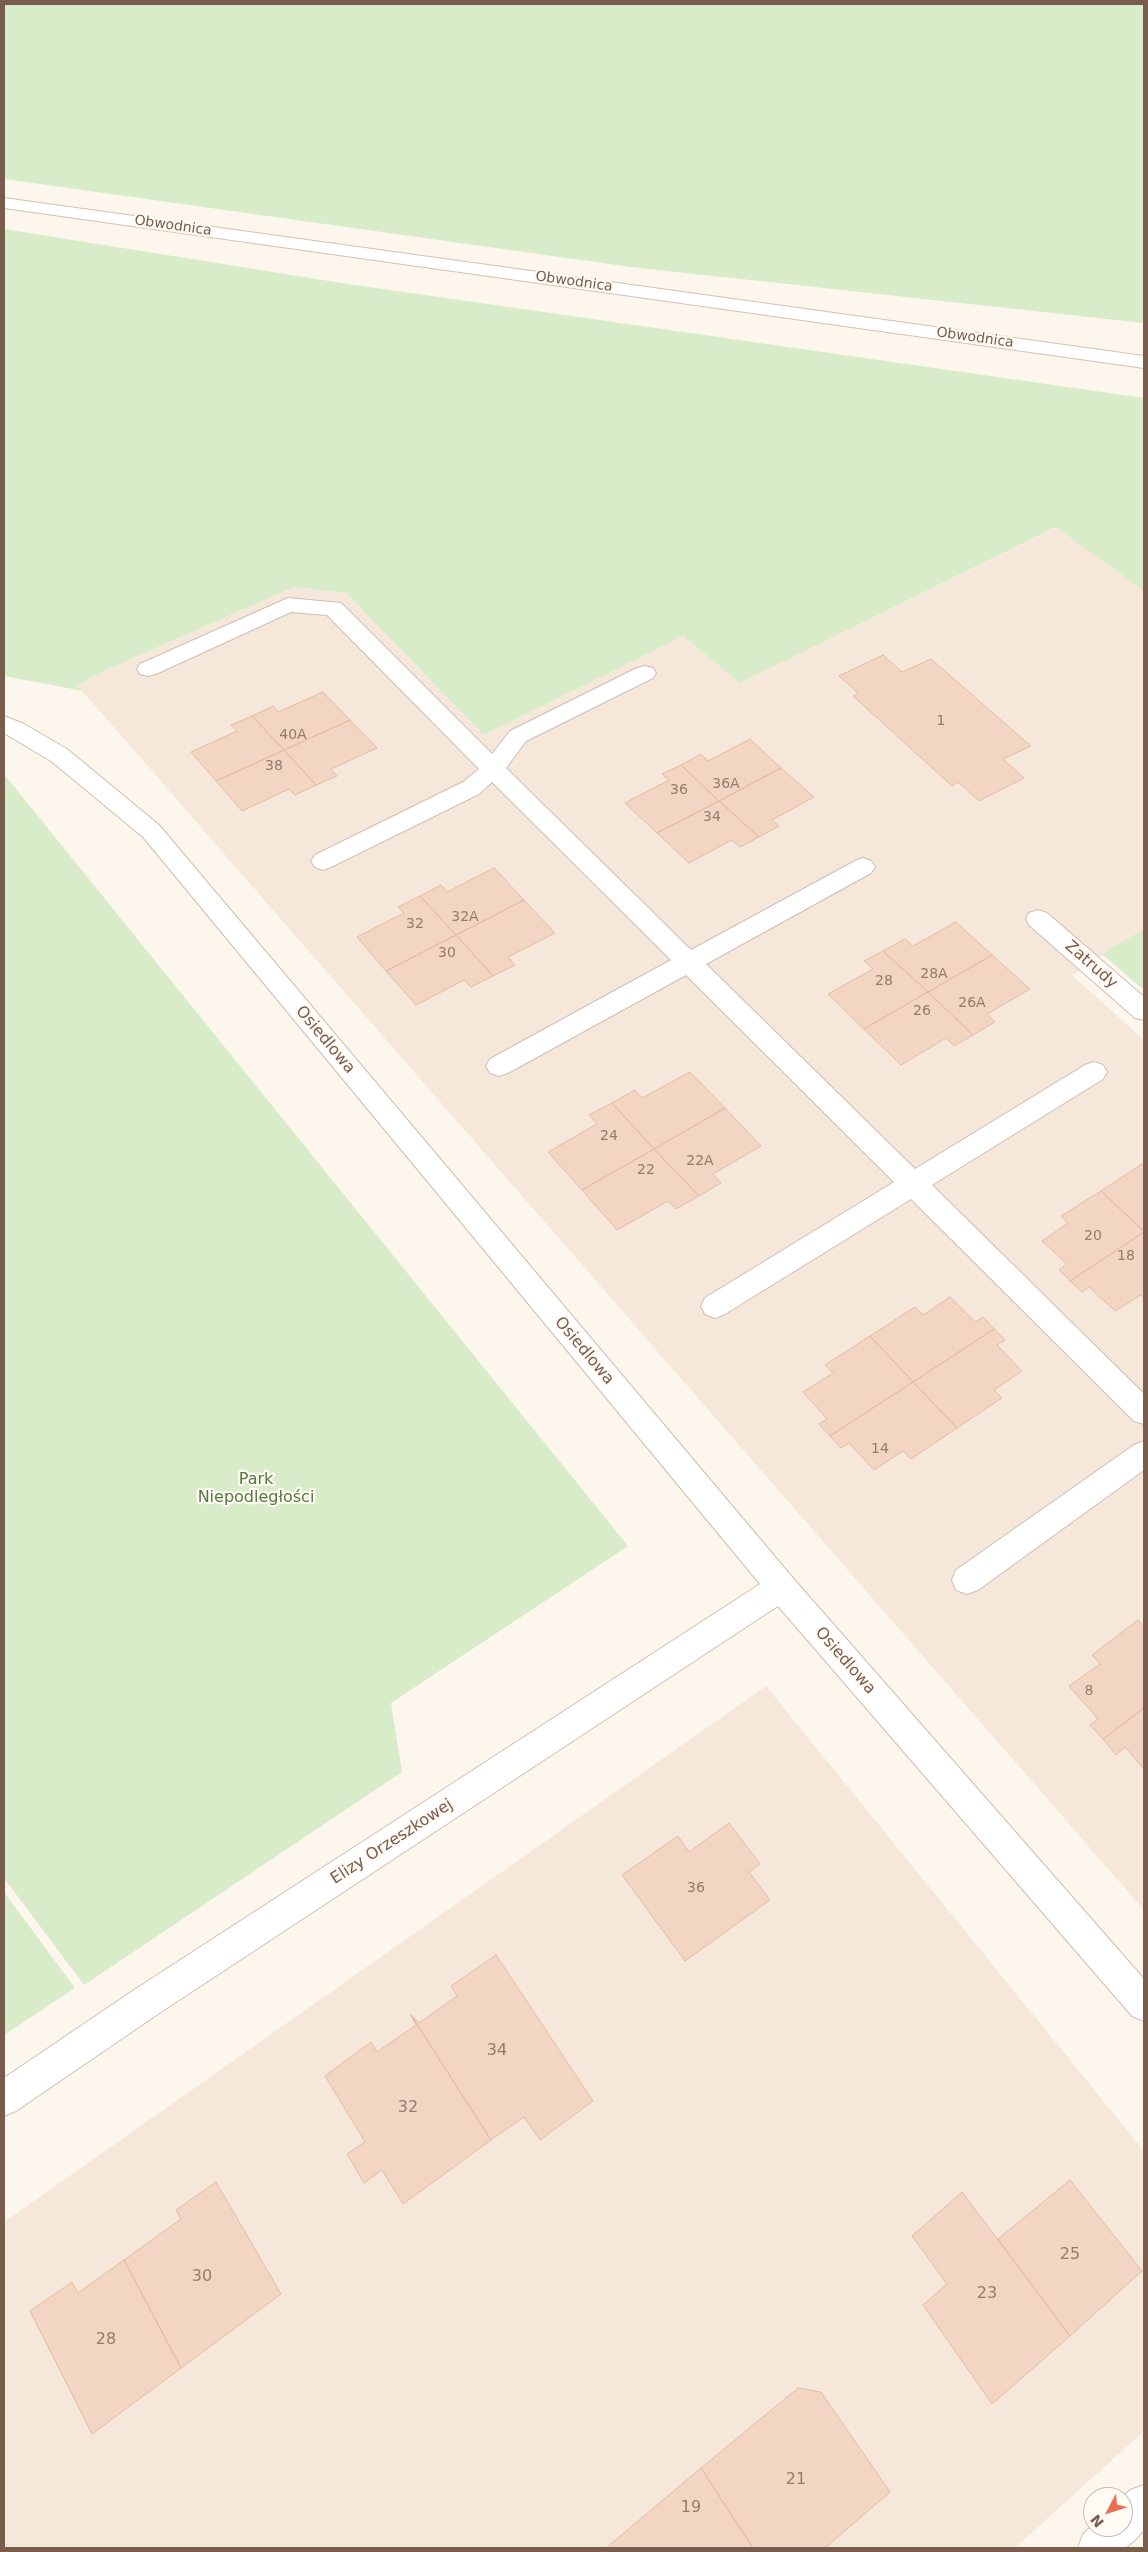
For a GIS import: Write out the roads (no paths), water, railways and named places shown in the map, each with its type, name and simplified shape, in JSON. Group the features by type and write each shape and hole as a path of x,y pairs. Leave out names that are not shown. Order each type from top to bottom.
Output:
{"street":[{"name":"Obwodnica","path":"4,203 1144,362"},
{"path":"148,669 288,605 333,608 493,769 1144,1412"},
{"path":"323,862 471,788 493,769 518,736 645,673"},
{"name":"Osiedlowa","path":"4,724 16,729 59,755 151,831 781,1587 1144,2004"},
{"path":"499,1066 863,867"},
{"name":"Zatrudy","path":"1038,919 1144,1011"},
{"path":"715,1306 1094,1072"},
{"path":"967,1580 1144,1454"},
{"name":"Elizy Orzeszkowej","path":"4,2098 146,2002 781,1587"},
{"path":"1133,2514 1144,2504"},
{"path":"1097,2548 1109,2537"}],"park label":[{"name":"Park Niepodległości","path":"256,1489"}]}
